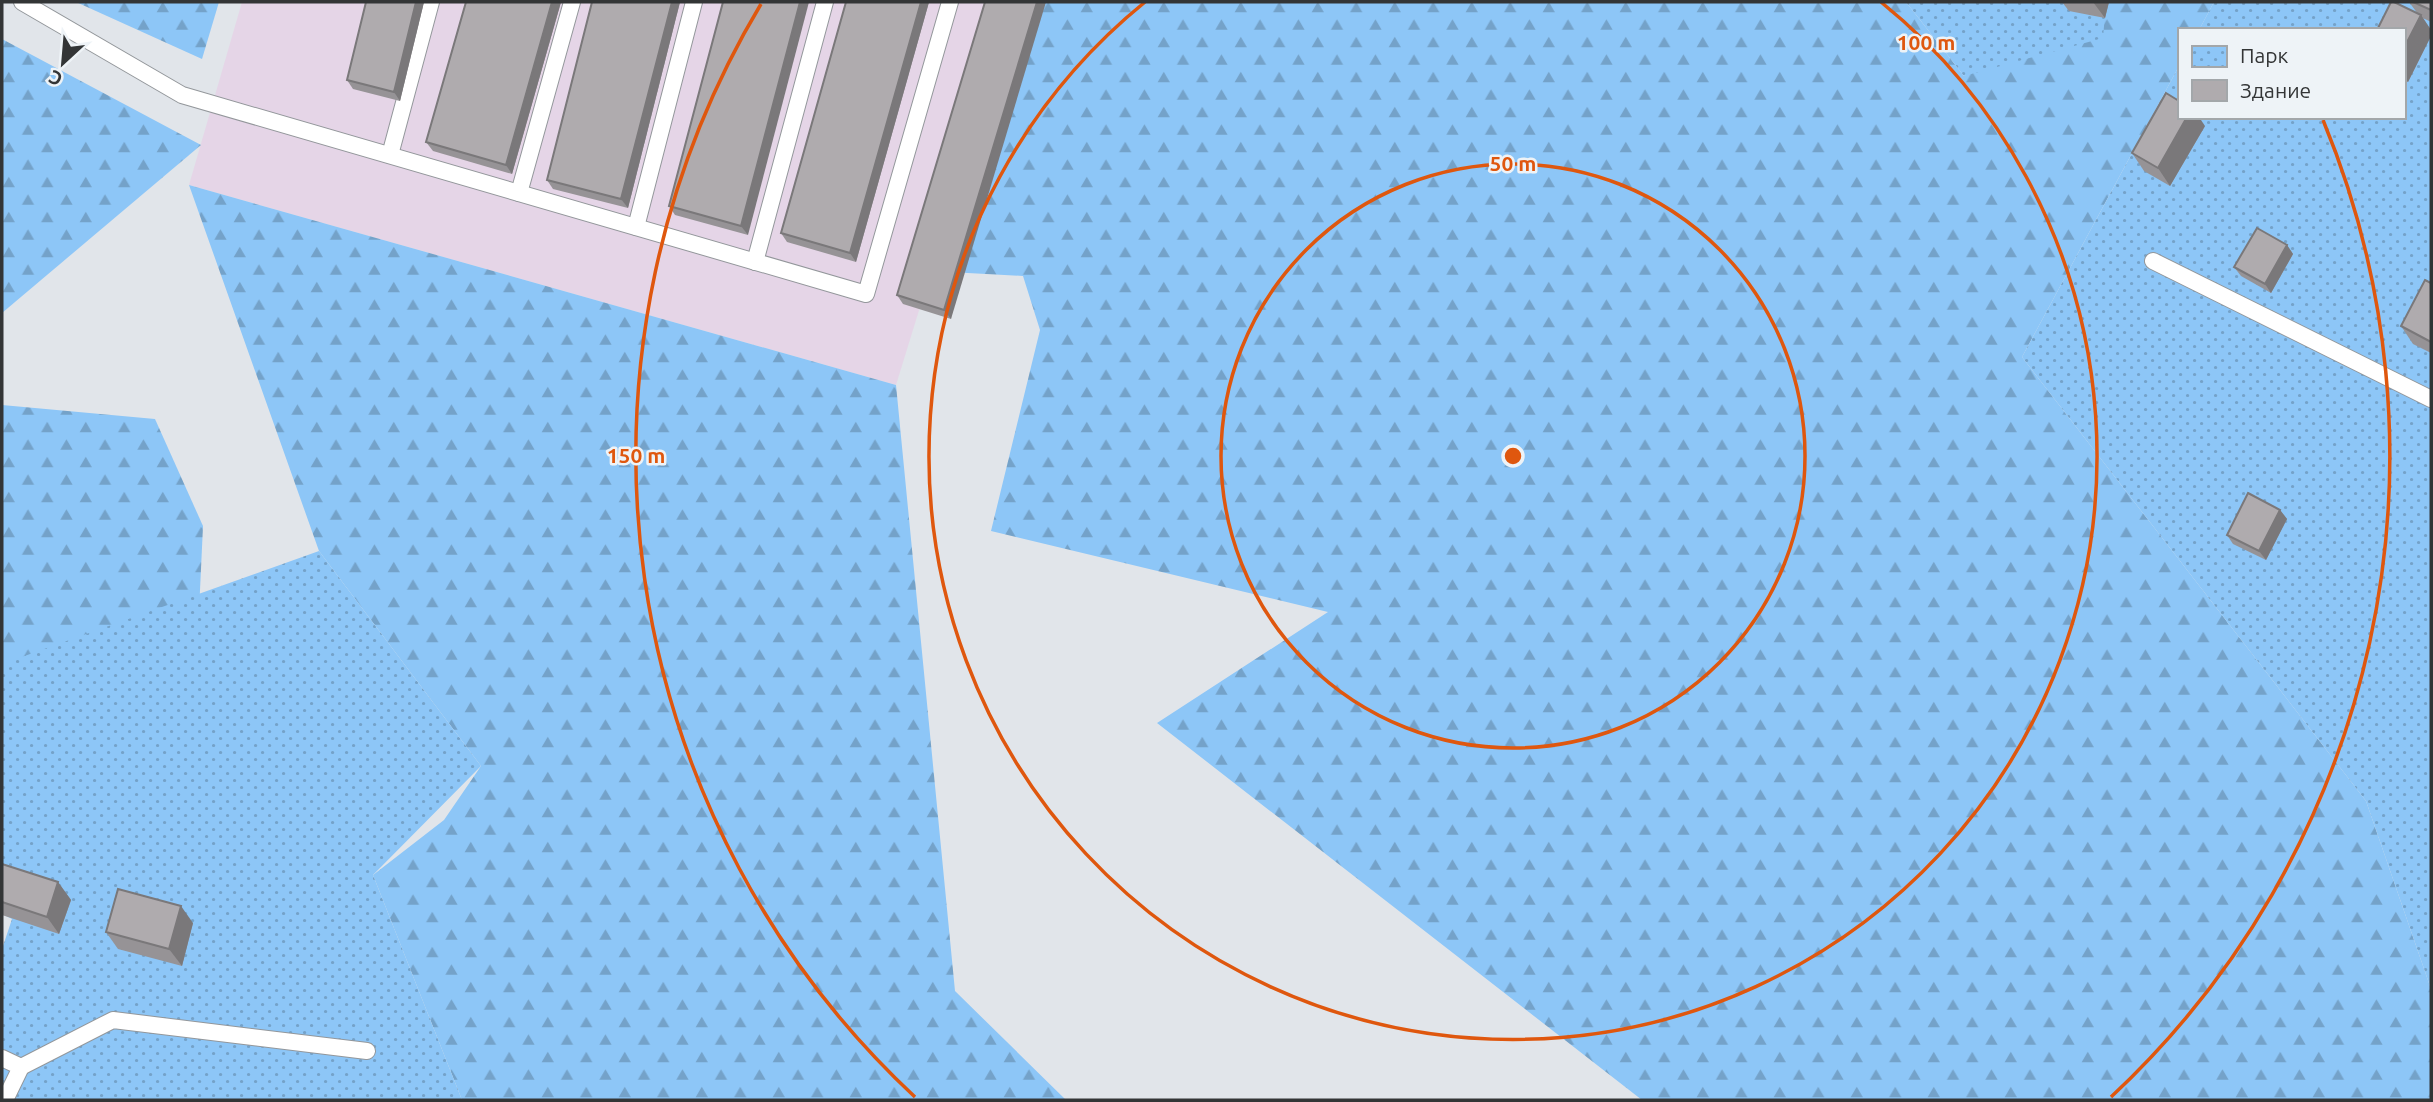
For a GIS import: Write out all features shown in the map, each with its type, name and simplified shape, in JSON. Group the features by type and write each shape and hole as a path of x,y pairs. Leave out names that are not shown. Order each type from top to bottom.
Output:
{"lane":[{"path":"22,2 181,95 866,294 950,2"},
{"path":"390,155 431,2"},
{"path":"519,193 572,2"},
{"path":"636,227 694,2"},
{"path":"755,262 825,2"},
{"path":"2153,261 2431,399"},
{"path":"5,1100 21,1067 113,1020 367,1051"},
{"path":"2,1058 21,1067"}],"shaded area":[{"path":"242,2 1014,2 896,385 189,185"}],"green space":[{"path":"76,2 219,2 202,59"},
{"path":"1031,2 1906,2 1964,76 2106,2 2214,2 2200,28 2178,28 2178,68 2022,357 2366,801 2431,989 2431,1100 1642,1100 1157,723 1328,612 991,531 1040,330 1023,276 931,271"},
{"path":"1906,2 2106,2 2103,38 1964,76"},
{"path":"2214,2 2431,2 2431,989 2366,801 2022,357 2178,68 2178,119 2405,119 2405,28 2200,28"},
{"path":"2,39 201,145 2,313"},
{"path":"189,185 896,385 955,991 1066,1100 462,1100 373,875 444,820 481,766 319,551"},
{"path":"2,405 155,419 203,526 197,654 2,670"},
{"path":"319,551 481,766 373,875 462,1100 2,1100 2,949 12,919 2,914 2,664"}],"building":[{"path":"366,2 416,2 394,92 347,80"},
{"path":"466,2 552,2 506,165 426,142"},
{"path":"592,2 672,2 621,199 547,180"},
{"path":"723,2 800,2 741,226 669,206"},
{"path":"846,2 921,2 850,253 781,233"},
{"path":"985,2 1037,2 944,310 897,295"},
{"path":"2391,2 2421,15 2405,46 2405,28 2378,28"},
{"path":"2413,2 2431,2 2431,10"},
{"path":"2166,93 2178,100 2178,119 2186,119 2158,168 2132,153"},
{"path":"2257,228 2287,245 2265,284 2234,267"},
{"path":"2425,280 2431,283 2431,342 2401,326"},
{"path":"2248,493 2280,510 2259,551 2227,535"},
{"path":"2,864 58,882 47,917 2,902"},
{"path":"118,889 181,906 169,949 106,932"}]}
